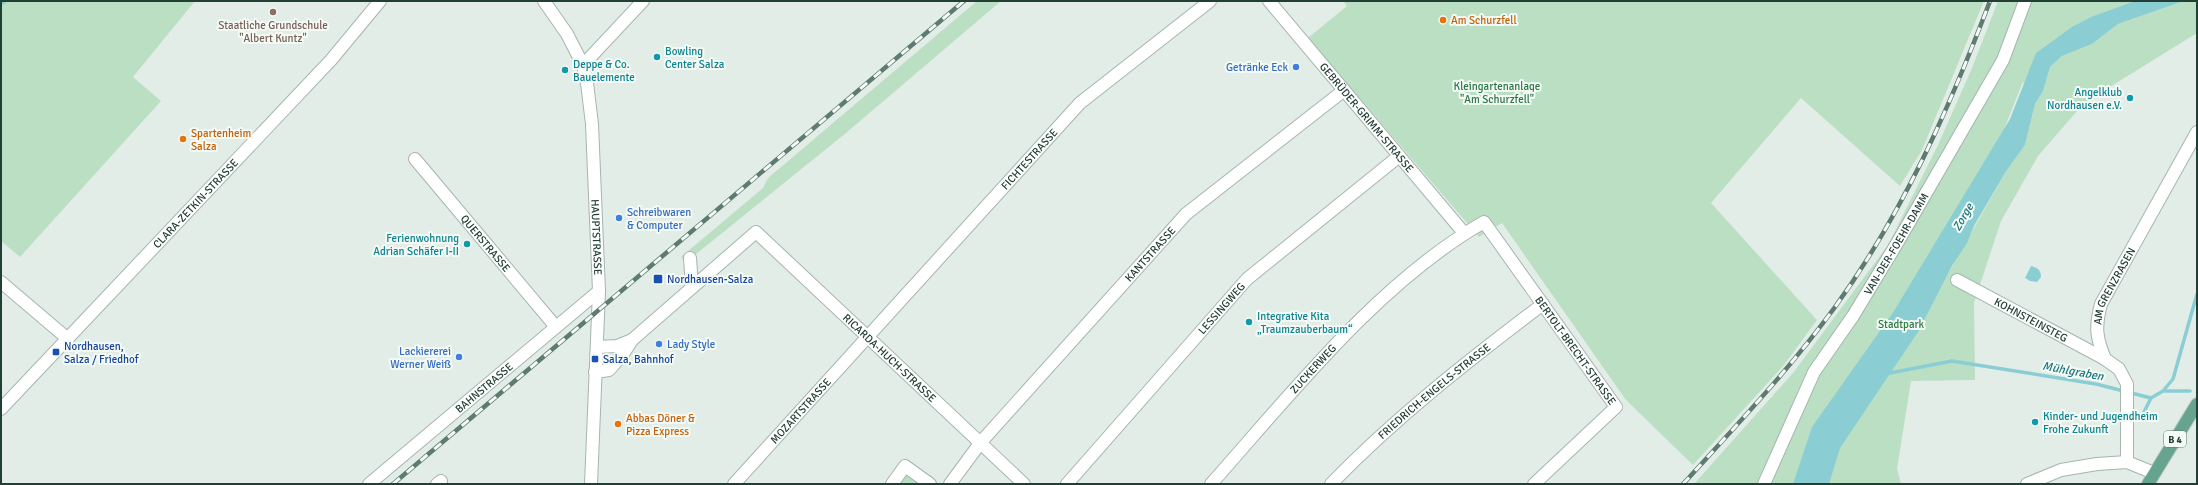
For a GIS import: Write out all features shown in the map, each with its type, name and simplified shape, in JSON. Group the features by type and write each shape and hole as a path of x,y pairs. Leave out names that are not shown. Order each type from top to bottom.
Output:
{"main road":[{"name":"B 4","path":"2151,479 2197,405"}],"street":[{"name":"CLARA-ZETKIN-STRASSE","path":"1,409 331,60 380,1"},
{"name":"HAUPTSTRASSE","path":"544,1 567,34 582,64 587,83 593,139 599,291 591,484"},
{"path":"582,64 643,1"},
{"name":"FICHTESTRASSE","path":"868,338 1080,103 1210,1"},
{"name":"GEBRÜDER-GRIMM-STRASSE","path":"1269,1 1343,92 1464,234"},
{"name":"VAN-DER-FOEHR-DAMM","path":"1764,484 1814,372 1853,316 2004,60 2024,1"},
{"name":"KANTSTRASSE","path":"950,484 981,442 1186,214 1343,92"},
{"name":"AM GRENZRASEN","path":"2127,462 2127,384 2119,369 2105,359 2098,342 2096,324 2101,304 2197,132"},
{"name":"LESSINGWEG","path":"1067,484 1247,279 1398,156"},
{"name":"QUERSTRASSE","path":"415,159 556,327"},
{"name":"ZUCKERWEG","path":"1211,484 1317,365 1378,304 1415,269 1464,234 1484,222"},
{"name":"BERTOLT-BRECHT-STRASSE","path":"1484,222 1616,407 1534,484"},
{"name":"RICARDA-HUCH-STRASSE","path":"692,286 756,232 1024,484"},
{"path":"595,372 609,370 623,354 632,340 692,286 690,258"},
{"name":"KOHNSTEINSTEG","path":"1957,280 2105,359"},
{"path":"1,282 68,339"},
{"name":"BAHNSTRASSE","path":"369,484 599,291"},
{"name":"FRIEDRICH-ENGELS-STRASSE","path":"1331,484 1360,454 1440,384 1543,304"},
{"name":"MOZARTSTRASSE","path":"734,484 868,338"},
{"path":"597,346 617,346 632,340"},
{"path":"2026,484 2061,470 2097,464 2127,462 2151,479"},
{"path":"892,484 905,466 930,484"}],"green space":[{"path":"1,1 195,1 133,77 161,101 20,257 1,241"},
{"path":"977,1 1001,1 846,133 685,263 681,257 763,188 768,178"},
{"name":"Kleingartenanlage \"Am Schurzfell\"","path":"1343,1 1984,1 1922,150 1900,186 1801,98 1711,203 1817,320 1784,365 1693,465 1626,400 1502,223 1479,237 1308,38 1347,6"},
{"name":"Stadtpark","path":"1998,1 2135,1 2093,16 2022,84 1943,283 2005,173 2025,145 2035,104 2043,91 2050,67 2062,56 2092,44 2118,24 2184,1 2197,1 2197,33 2084,103 2038,156 2001,221 1974,303 1975,380 1911,381 1897,469 1901,484 1694,484 1793,373 1888,245 1938,145 1972,68"},
{"path":"906,475 919,484 900,484"}],"water":[{"name":"Zorge","path":"2135,1 2184,1 2118,24 2092,44 2062,56 2050,67 2043,91 2035,104 2025,145 2005,173 1974,226 1967,243 1952,266 1918,332 1840,448 1829,484 1793,484 1812,427 1894,311 2010,119 2036,53 2072,27 2093,16"},
{"path":"2031,266 2040,271 2041,277 2037,282 2030,281 2025,278"}],"waterway":[{"path":"1,4 5,1"},
{"name":"Mühlgraben","path":"1885,374 1952,361 2096,384 2151,398 2163,391 2173,379 2197,294"},
{"path":"2163,391 2190,391"},
{"path":"2141,418 2151,398"}],"railway":[{"path":"393,484 964,1"},
{"path":"1683,484 1761,398 1799,353 1835,307 1860,271 1882,235 1923,159 1958,81 1990,1"}],"place":[{"name":"Staatliche Grundschule \"Albert Kuntz\"","path":"273,12"},
{"name":"Am Schurzfell","path":"1443,20"},
{"name":"Bowling Center Salza","path":"657,57"},
{"name":"Getränke Eck","path":"1296,67"},
{"name":"Deppe & Co. Bauelemente","path":"565,70"},
{"name":"Angelklub Nordhausen e.V.","path":"2130,98"},
{"name":"Spartenheim Salza","path":"183,139"},
{"name":"Schreibwaren & Computer","path":"619,218"},
{"name":"Ferienwohnung Adrian Schäfer I-II","path":"467,244"},
{"name":"Nordhausen-Salza","path":"658,279"},
{"name":"Integrative Kita „Traumzauberbaum“","path":"1249,322"},
{"name":"Lady Style","path":"659,344"},
{"name":"Nordhausen, Salza / Friedhof","path":"56,352"},
{"name":"Lackiererei Werner Weiß","path":"459,357"},
{"name":"Salza, Bahnhof","path":"595,359"},
{"name":"Kinder- und Jugendheim Frohe Zukunft","path":"2035,422"},
{"name":"Abbas Döner & Pizza Express","path":"618,424"}]}
